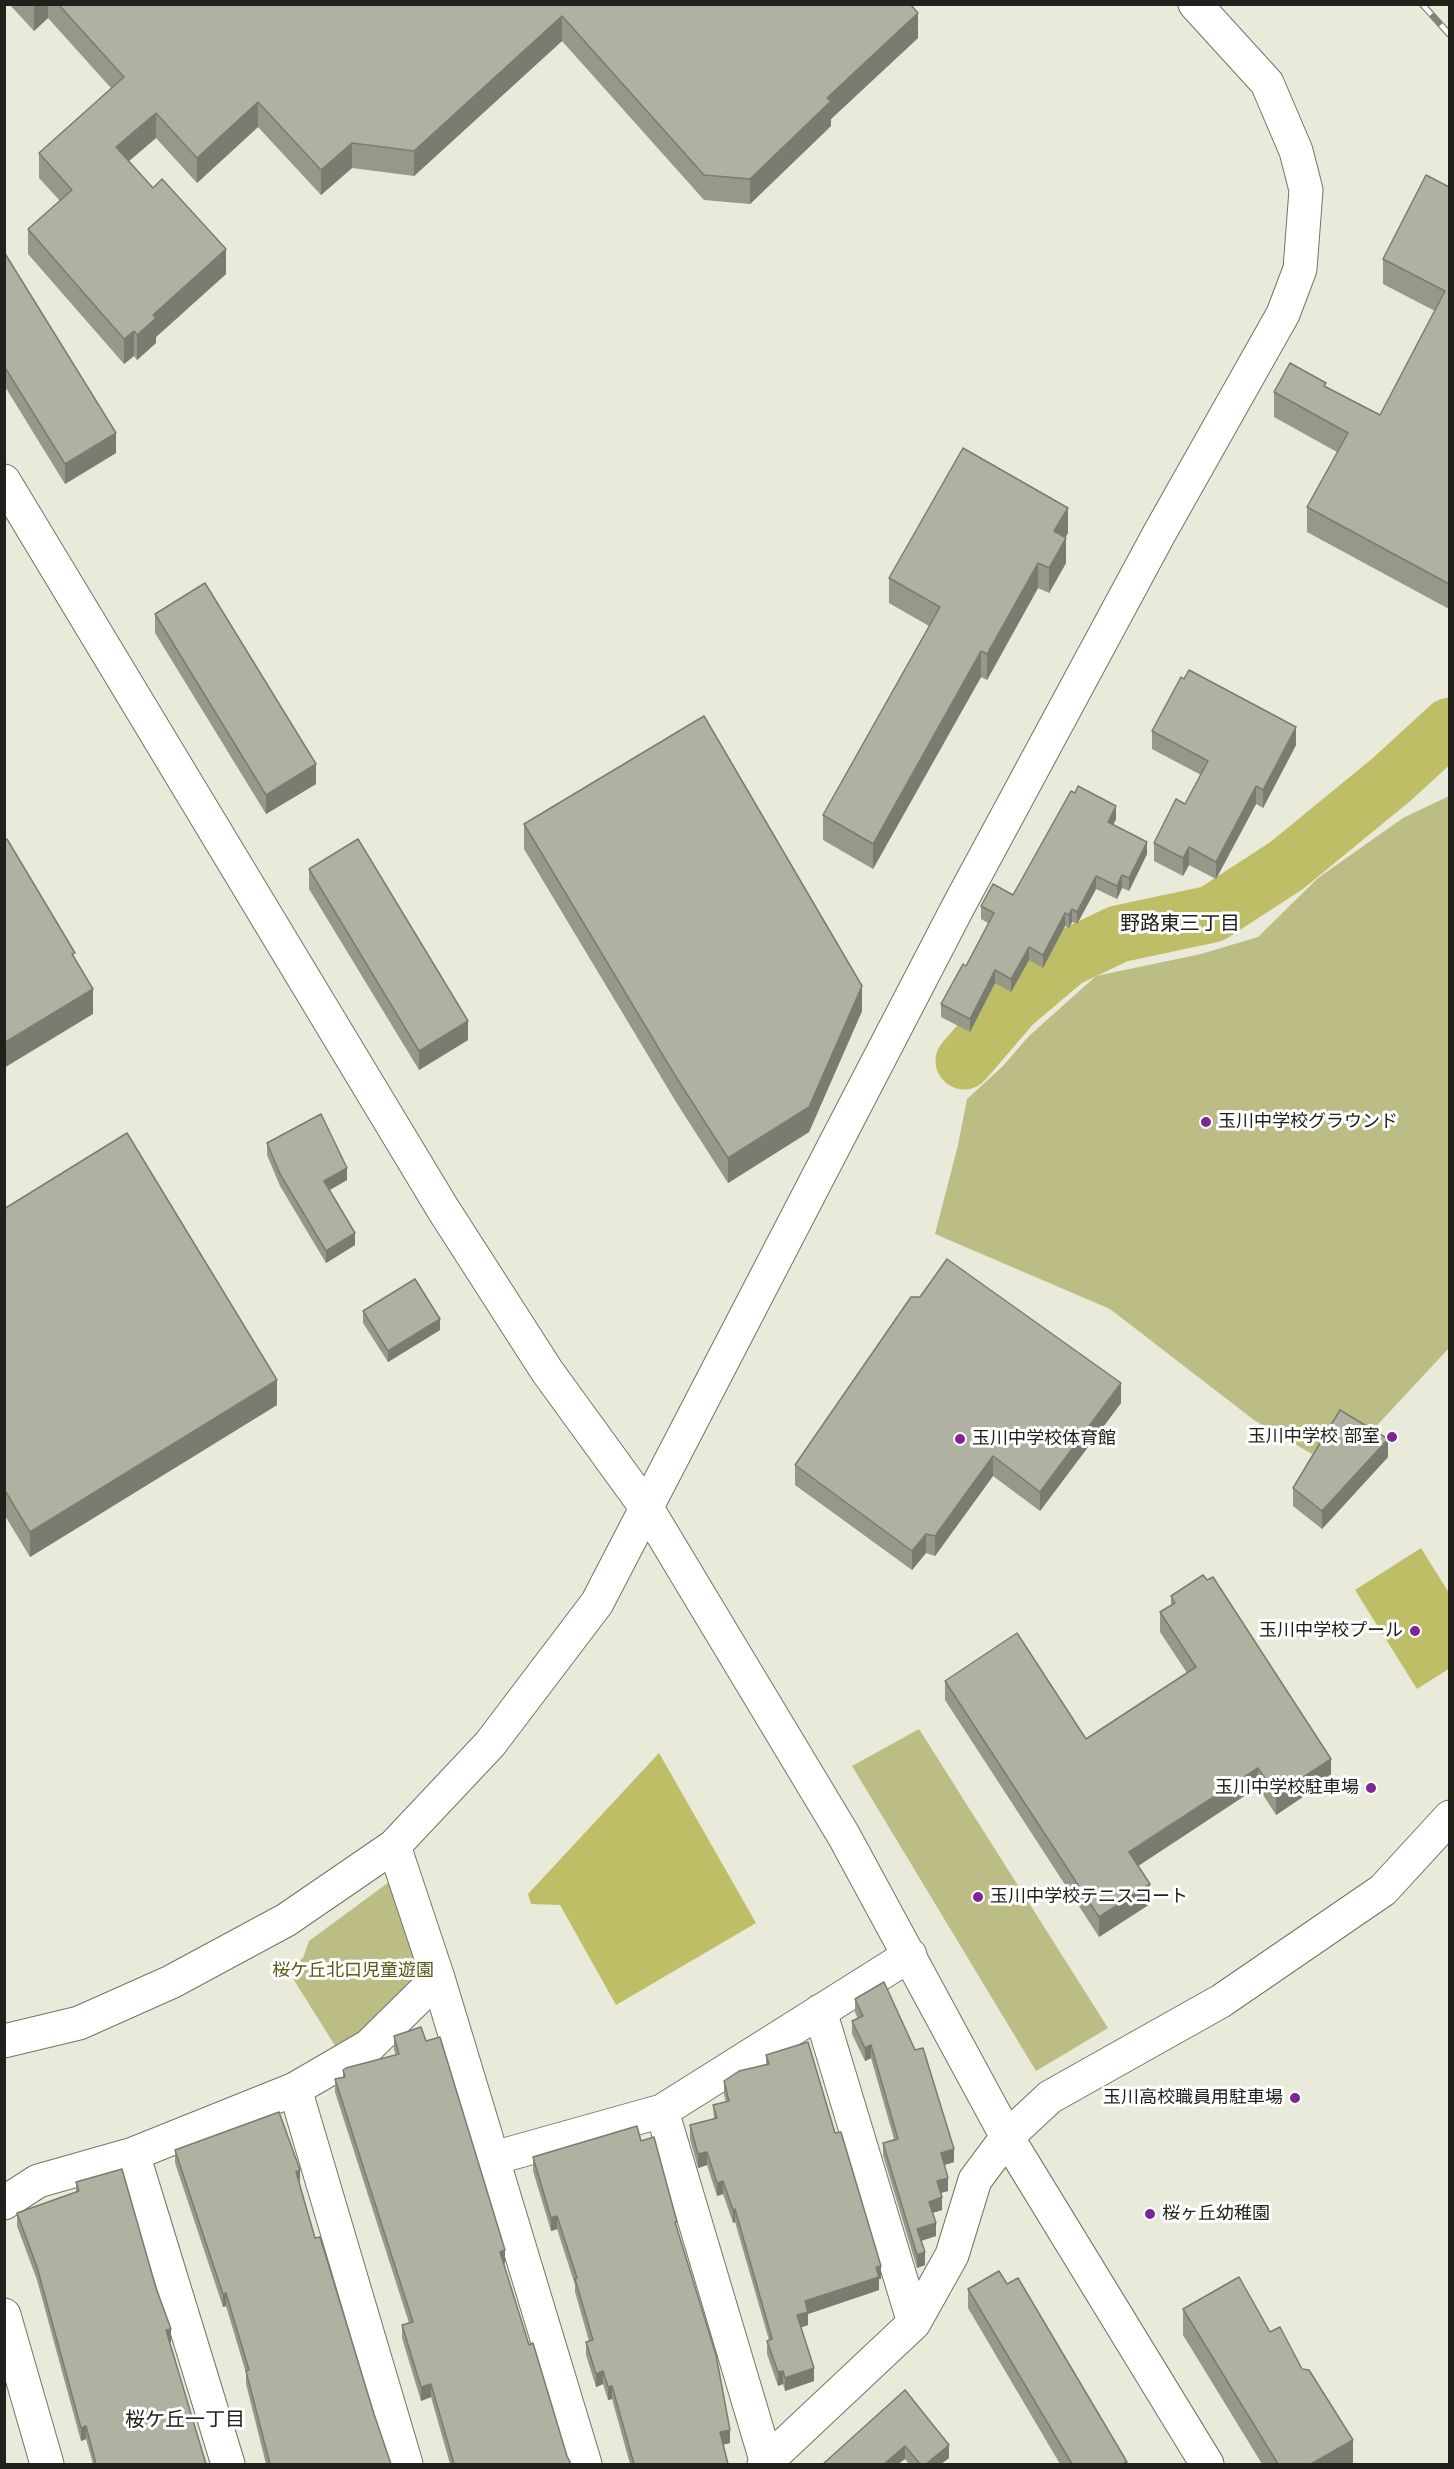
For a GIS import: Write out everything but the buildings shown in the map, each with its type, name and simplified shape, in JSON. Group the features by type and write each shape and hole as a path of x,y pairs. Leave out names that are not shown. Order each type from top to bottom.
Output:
{"street":[{"path":"6,2038 79,2023 171,1982 286,1920 394,1845 490,1744 597,1603 648,1510 958,907 1159,534 1283,314 1300,269 1306,190 1296,151 1267,83 1195,4"},
{"path":"4,481 443,1209 547,1371 648,1510 844,1836 1006,2137 1207,2464"},
{"path":"662,2111 765,2462 914,2324 952,2255 975,2180 1006,2137 1050,2097 1221,2001 1383,1890 1449,1817"},
{"path":"394,1845 494,2158 585,2464"},
{"path":"494,2158 662,2111 910,1955"},
{"path":"4,2203 38,2181 133,2154 296,2089 369,2046 438,1978"},
{"path":"820,2011 914,2324"},
{"path":"296,2089 406,2464"},
{"path":"133,2154 228,2464"},
{"path":"4,2315 39,2461"}],"green space":[{"name":"玉川中学校グラウンド","path":"1449,796 1449,1348 1368,1435 1336,1422 1312,1454 1254,1420 1110,1309 935,1234 958,1145 967,1099 1002,1067 1029,1036 1096,976 1201,954 1258,937 1318,878 1403,818"},
{"name":"玉川中学校テニスコート","path":"919,1729 1108,2028 1036,2071 852,1766"},
{"name":"桜ケ丘北口児童遊園","path":"389,1882 422,1977 339,2052 287,1969 303,1958 309,1941"}],"shaded area":[{"name":"玉川中学校プール","path":"1421,1548 1449,1593 1450,1668 1417,1689 1355,1590"},
{"path":"659,1753 756,1923 616,2005 560,1905 531,1904 528,1894"}],"waterway":[{"path":"964,1061 1013,1004 1066,959 1118,934 1212,914 1286,866 1391,780 1450,726"}],"railway":[{"path":"1422,4 1450,35"}],"place":[{"name":"玉川中学校グラウンド","path":"1206,1122"},
{"name":"玉川中学校 部室","path":"1392,1437"},
{"name":"玉川中学校体育館","path":"960,1439"},
{"name":"玉川中学校プール","path":"1415,1631"},
{"name":"玉川中学校駐車場","path":"1371,1788"},
{"name":"玉川中学校テニスコート","path":"978,1897"},
{"name":"玉川高校職員用駐車場","path":"1295,2098"},
{"name":"桜ヶ丘幼稚園","path":"1150,2214"}],"district":[{"name":"野路東三丁目","path":"1180,924"},
{"name":"桜ケ丘一丁目","path":"185,2420"}]}
